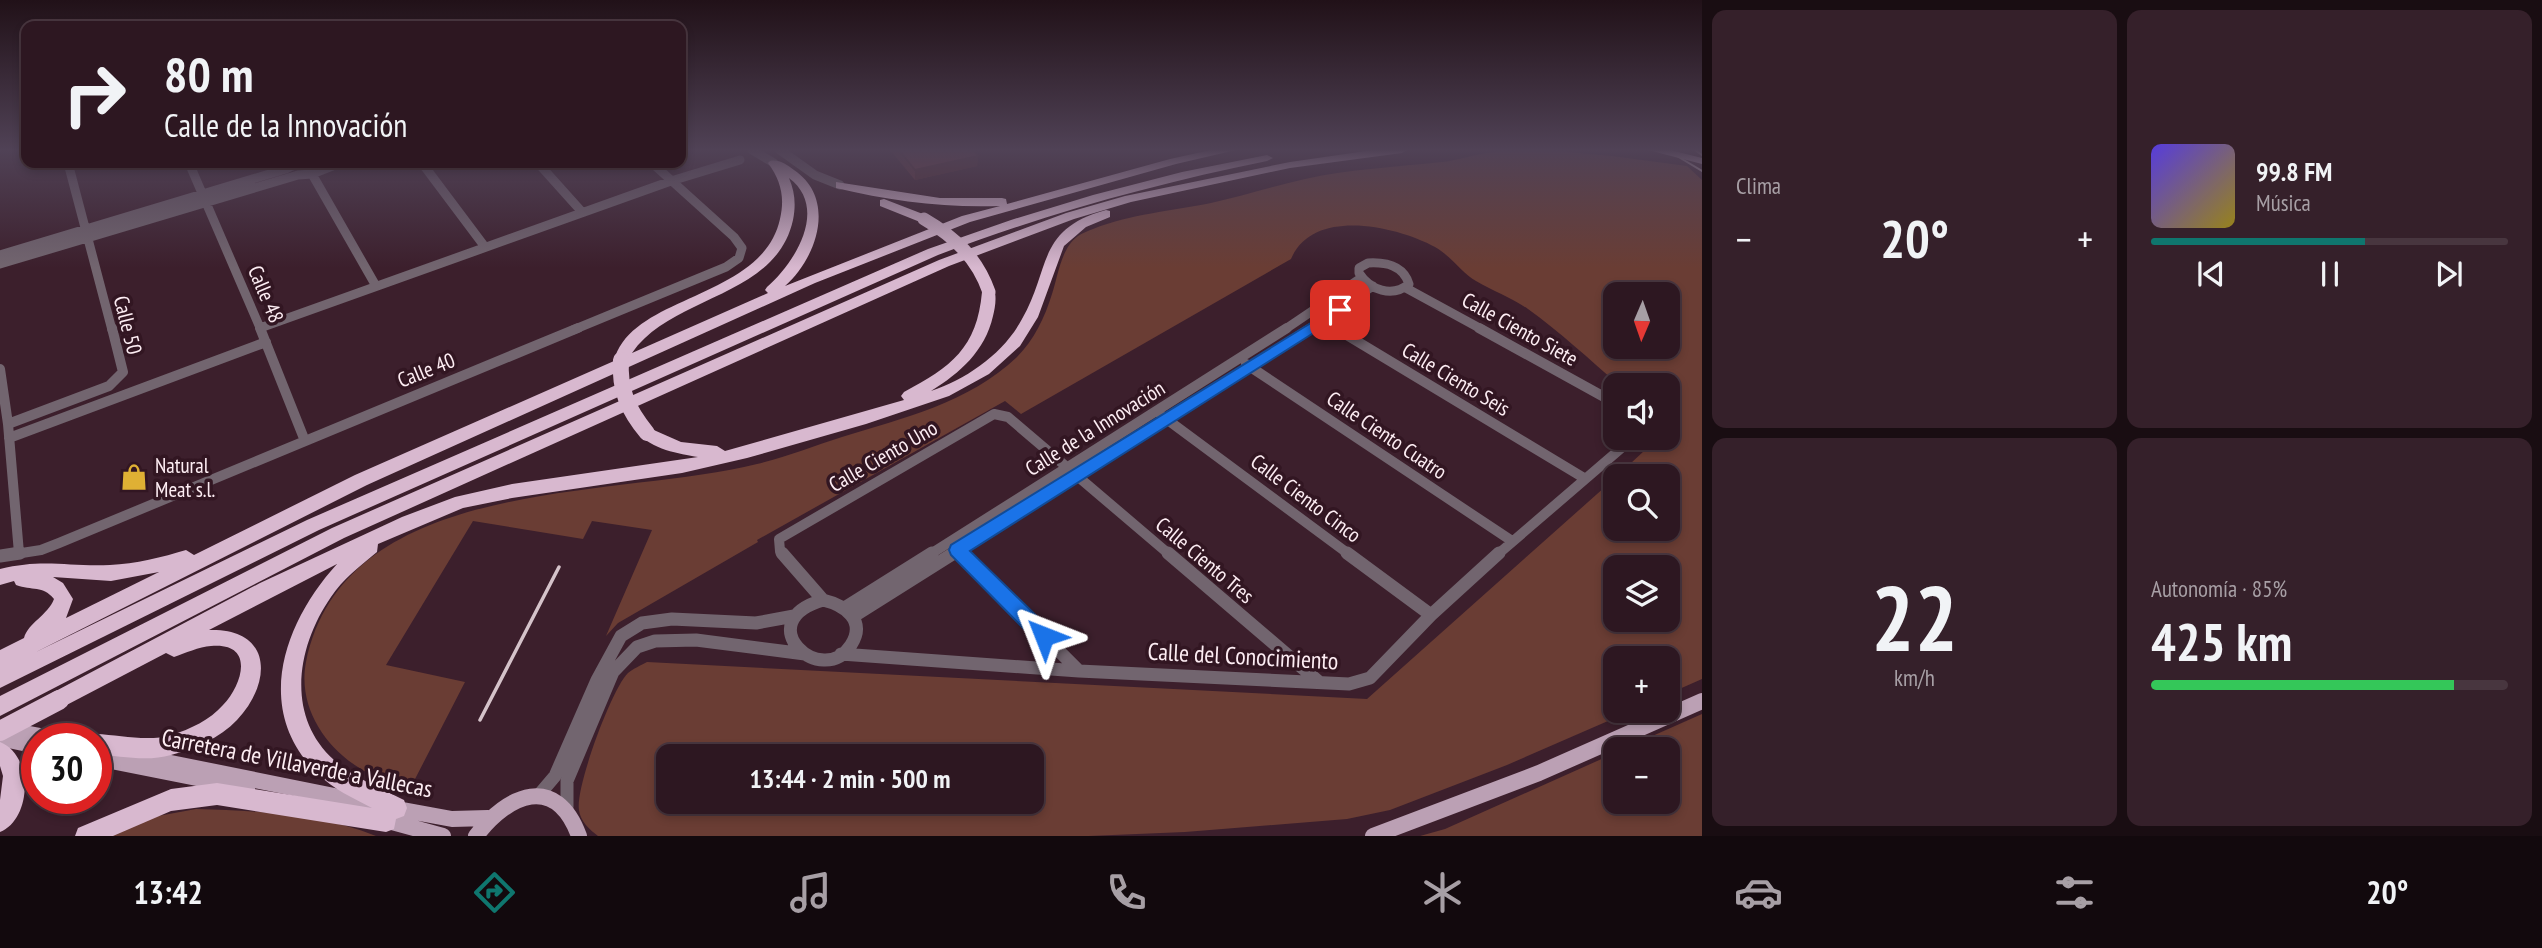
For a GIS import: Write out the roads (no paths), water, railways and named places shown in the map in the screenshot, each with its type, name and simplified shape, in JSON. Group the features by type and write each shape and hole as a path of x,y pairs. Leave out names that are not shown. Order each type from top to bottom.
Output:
{"highway":[{"path":"747,452 692,452 666,444 647,433 631,415 623,397 619,375 621,360 628,346 646,329 751,272 774,250 788,222 790,198 788,189"},
{"path":"753,303 779,285 797,265 813,226 813,206 807,189"},
{"path":"848,189 924,219 944,230 967,249 983,272 989,292 989,317 978,342 958,365 930,385 866,418"},
{"path":"855,189 922,203 968,204 1009,201 1070,189"},
{"path":"0,659 372,475 753,303 966,219 1078,189"},
{"path":"0,679 313,525 933,252 1010,223 1122,189"},
{"path":"0,706 338,533 944,262 1070,215 1176,189"},
{"path":"0,730 267,589 408,522 461,502 512,491 682,467 747,452 866,418 944,392 984,369 1015,343 1031,317 1058,244 1082,224 1150,200 1194,189"},
{"path":"391,814 318,760 304,739 293,712 289,691 290,667 295,645 323,593 365,551 408,522"},
{"path":"0,577 23,571 51,569 111,573 168,564 242,539"},
{"path":"0,584 34,579 59,589 64,598 58,614 39,633 0,659"},
{"path":"94,681 186,643 207,638 242,643 252,653 254,669 250,686 238,706 219,724 197,737 169,746 112,746"},
{"path":"0,752 6,756 14,774 15,793 0,821"},
{"path":"86,836 171,800 217,794 391,814"}],"main road":[{"path":"1373,836 1514,785 1629,736 1702,701"},
{"path":"0,730 21,733"},
{"path":"0,738 21,743"},
{"name":"Carretera de Villaverde a Vallecas","path":"112,750 391,814 443,836"},
{"name":"Carretera de Villaverde a Vallecas","path":"112,761 326,804 391,814 452,819 488,818"},
{"path":"475,836 488,818 503,806 521,798 538,796 554,799 568,807 576,821 579,836"}],"street":[{"name":"Calle 50","path":"8,424 109,386 123,372 75,189"},
{"name":"Calle 48","path":"201,189 305,440"},
{"path":"205,198 230,189"},
{"path":"0,255 241,189"},
{"path":"321,189 376,286"},
{"path":"442,189 485,247"},
{"path":"561,189 582,212"},
{"path":"260,328 648,189"},
{"name":"Calle 40","path":"0,556 59,543 726,267 739,258 742,248 734,237 680,189"},
{"path":"0,264 87,233"},
{"name":"Calle de la Innovación","path":"1245,363 1309,313 1361,278 1359,273 1363,265 1384,263 1406,274 1409,284 1406,288"},
{"path":"1361,278 1373,286 1392,291 1406,288"},
{"name":"Calle de la Innovación","path":"850,612 1245,363 1323,321 1373,286"},
{"name":"Calle Ciento Siete","path":"1406,288 1603,396"},
{"name":"Calle Ciento Seis","path":"1309,313 1584,478"},
{"path":"9,438 266,342"},
{"name":"Calle Ciento Cuatro","path":"1245,363 1512,541"},
{"path":"0,369 8,424 19,553"},
{"name":"Calle Ciento Uno","path":"823,600 780,551 779,539 994,414 1008,417 1070,472"},
{"name":"Calle Ciento Cinco","path":"1161,415 1432,615"},
{"name":"Calle del Conocimiento","path":"841,654 1079,671 1349,684 1370,678 1432,615 1512,541 1618,450"},
{"name":"Calle Ciento Tres","path":"1070,472 1319,682"},
{"path":"953,545 1079,671"},
{"path":"538,796 555,776 597,680 621,636 642,623 672,620 756,623 794,616 806,605 823,600 850,612 857,633 854,641 841,654 823,659 741,645 676,640 642,645 619,663 614,672 567,781 568,807"},
{"path":"794,616 790,633 792,641 805,654"},
{"path":"391,814 415,836"}],"railway":[{"path":"480,720 559,567"}],"place":[{"name":"Natural Meat s.l.","path":"134,477"}]}
